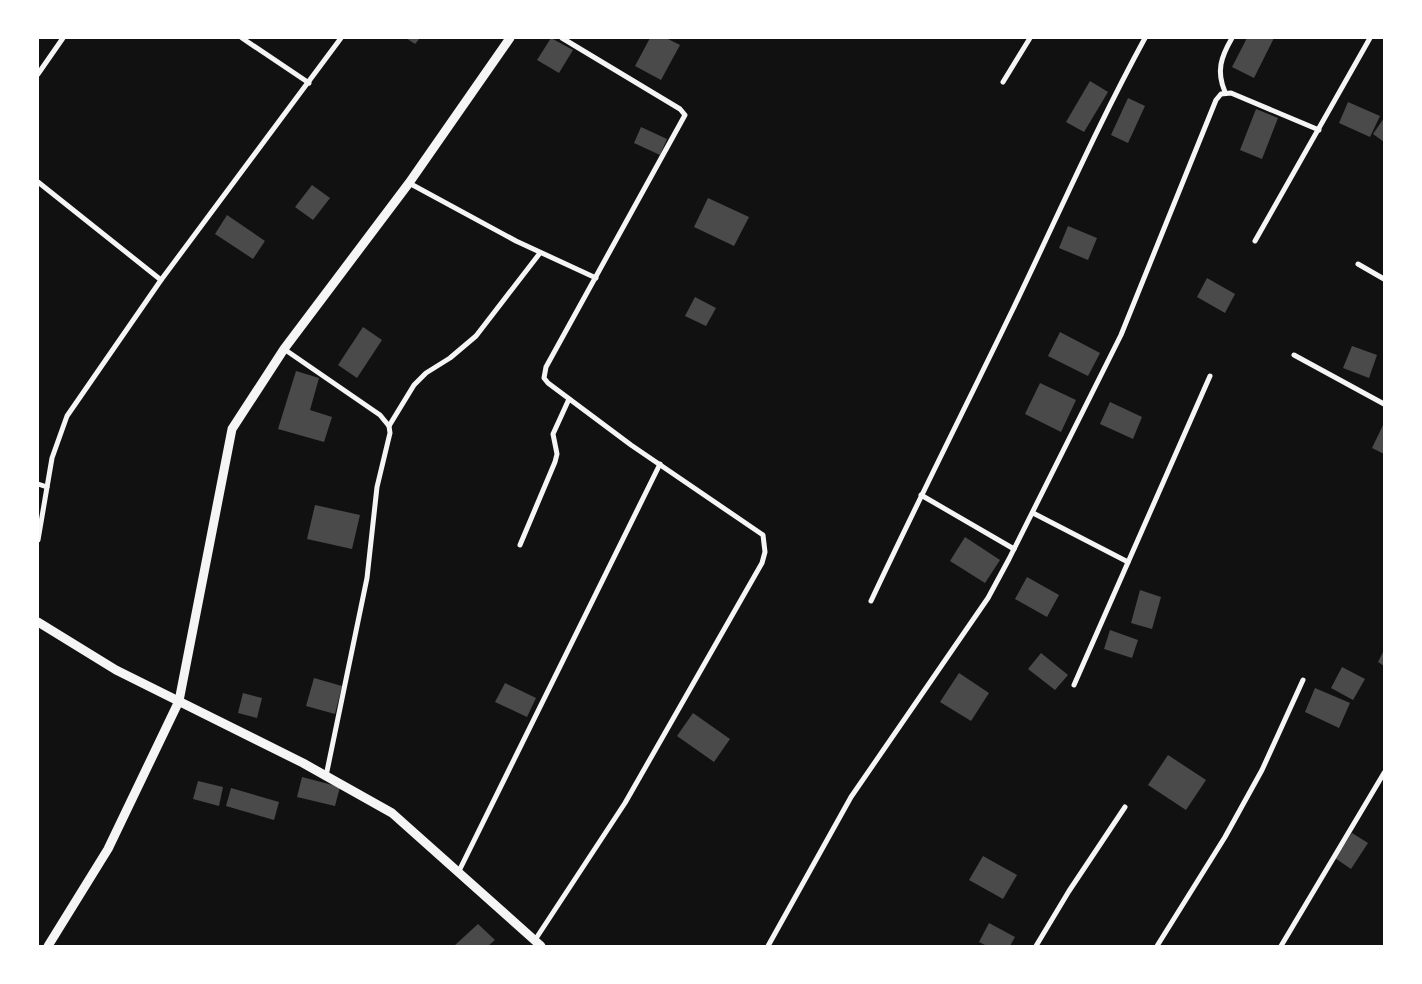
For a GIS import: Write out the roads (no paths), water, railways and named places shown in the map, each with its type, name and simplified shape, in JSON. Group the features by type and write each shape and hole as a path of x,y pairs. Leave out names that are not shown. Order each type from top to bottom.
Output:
{"street":[{"path":"38,74 63,38"},
{"path":"242,38 309,83"},
{"path":"38,540 52,458 67,416 161,280 309,83 340,38"},
{"path":"48,946 108,849 179,702 232,429 284,349 409,183 510,38"},
{"path":"38,622 116,670 303,763 392,813 538,943 625,803 762,564 765,552 762,535 548,383 544,372 685,115 680,109 562,38"},
{"path":"1003,82 1030,38"},
{"path":"871,601 1143,38"},
{"path":"1232,38 1220,62 1221,81 1225,92 1319,130"},
{"path":"1255,241 1370,38"},
{"path":"768,946 851,797 988,598 1033,513 1122,335 1216,100 1225,92"},
{"path":"38,182 161,280"},
{"path":"409,183 540,253 596,278"},
{"path":"389,426 414,385 426,373 476,336 540,253"},
{"path":"1358,264 1384,278"},
{"path":"284,349 380,415 389,426 390,433 377,487 367,578 326,776"},
{"path":"1294,355 1384,404"},
{"path":"1074,685 1210,376"},
{"path":"520,545 555,462 557,454 553,434 569,399"},
{"path":"459,871 660,464"},
{"path":"38,484 47,487"},
{"path":"921,495 1014,549"},
{"path":"1033,513 1128,562"},
{"path":"1157,946 1248,795 1303,680"},
{"path":"1282,946 1384,773"},
{"path":"1036,946 1069,891 1125,807"}]}
